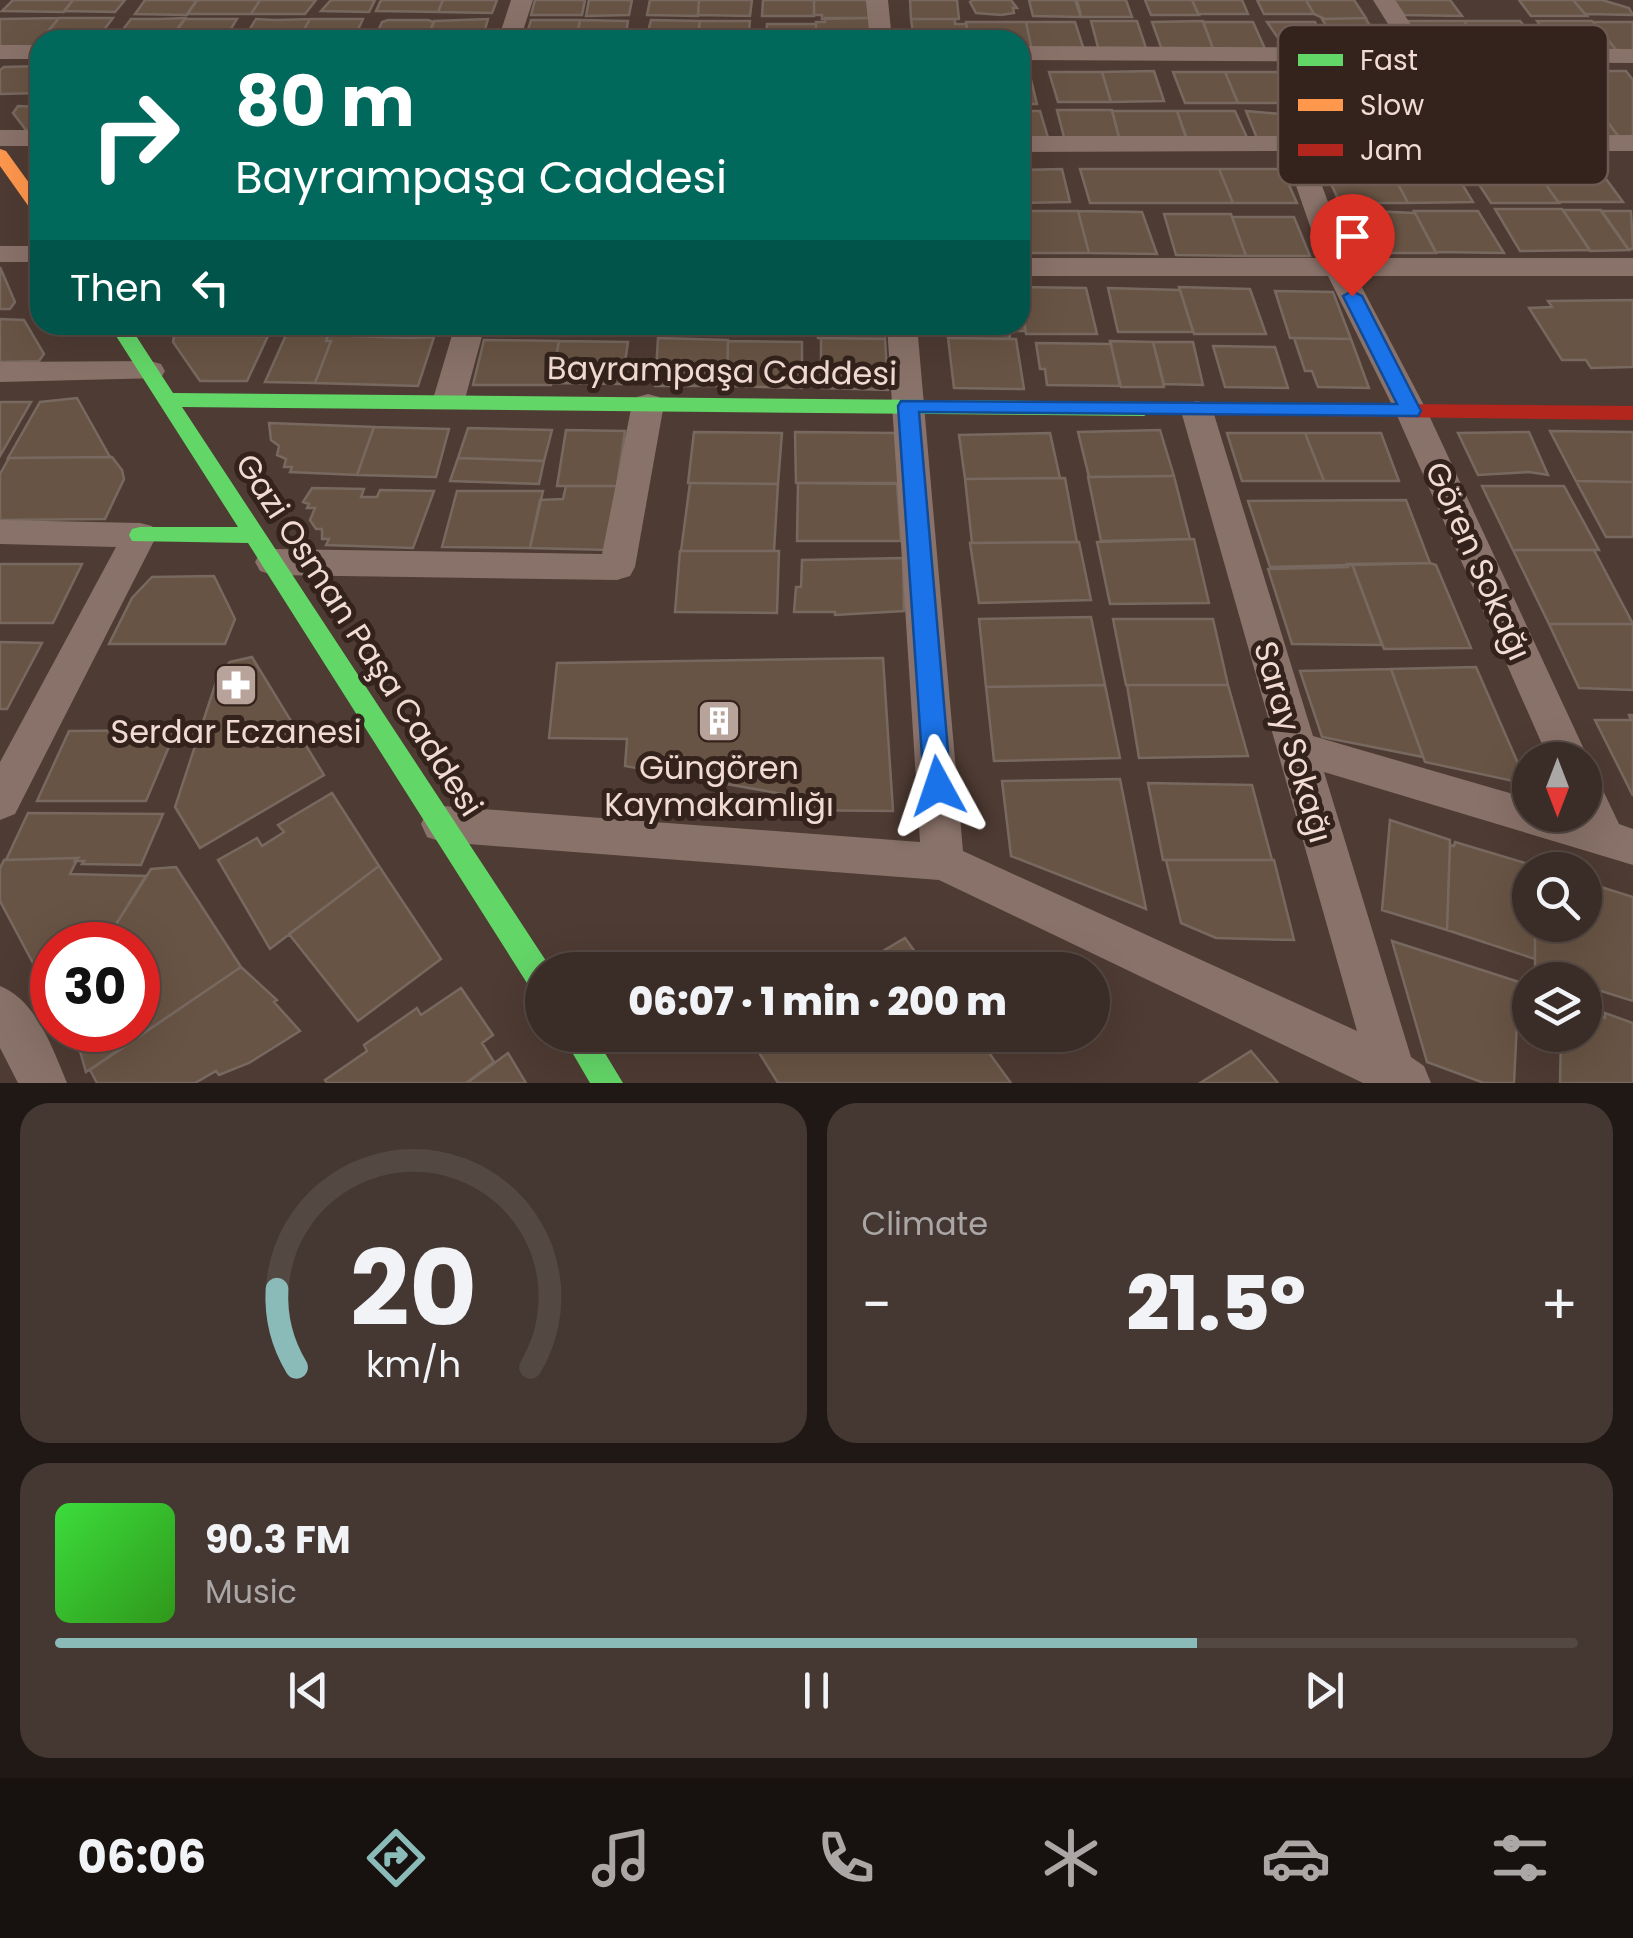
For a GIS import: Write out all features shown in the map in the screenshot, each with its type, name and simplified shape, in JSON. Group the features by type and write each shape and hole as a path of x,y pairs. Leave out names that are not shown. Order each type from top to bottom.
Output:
{"street":[{"path":"512,30 522,0"},
{"path":"878,0 880,30"},
{"path":"1384,0 1399,25"},
{"path":"0,52 30,52"},
{"path":"1030,53 1278,54"},
{"path":"1608,56 1633,56"},
{"path":"0,138 30,138"},
{"path":"1030,144 1278,142"},
{"path":"1608,143 1633,143"},
{"path":"0,154 30,196"},
{"name":"Gören Sokağı","path":"1308,185 1338,268 1410,411 1560,742"},
{"path":"0,254 30,254"},
{"path":"1030,267 1633,267"},
{"name":"Gazi Osman Paşa Caddesi","path":"126,335 525,954"},
{"path":"449,400 467,335"},
{"path":"903,335 944,862"},
{"path":"0,372 150,371"},
{"name":"Bayrampaşa Caddesi","path":"169,400 1410,411 1630,417"},
{"path":"0,532 140,535 265,549 617,567 648,404"},
{"name":"Saray Sokağı","path":"1196,411 1294,747 1399,1078"},
{"path":"0,802 140,535"},
{"path":"1294,747 1619,842"},
{"path":"1602,819 1619,842"},
{"path":"442,824 944,862 1399,1078"},
{"path":"0,1008 24,1042 44,1083"},
{"path":"588,1052 608,1083"}],"building":[{"path":"13,0 73,0 64,12 2,11"},
{"path":"73,0 125,0 115,12 64,11"},
{"path":"145,0 197,0 187,15 135,14"},
{"path":"197,0 260,0 251,14 187,14"},
{"path":"260,0 316,0 305,14 251,14"},
{"path":"331,0 375,0 369,12 321,11"},
{"path":"381,0 443,0 438,12 376,11"},
{"path":"443,0 497,0 492,13 438,12"},
{"path":"535,0 585,0 582,15 531,15"},
{"path":"589,0 632,0 629,15 586,16"},
{"path":"650,0 699,0 698,16 647,15"},
{"path":"699,0 752,0 750,16 698,15"},
{"path":"763,0 814,0 814,16 762,16"},
{"path":"814,0 867,0 869,18 822,19 822,15 814,15"},
{"path":"910,0 957,0 959,19 911,19"},
{"path":"1011,0 1017,8 1013,8 1014,13 1001,15 976,13 970,2"},
{"path":"1029,0 1075,0 1081,17 1033,16"},
{"path":"1077,0 1126,0 1132,17 1081,17"},
{"path":"1145,0 1192,0 1199,15 1151,15"},
{"path":"1192,0 1242,0 1248,14 1198,14"},
{"path":"1257,0 1306,0 1314,14 1264,14"},
{"path":"1306,0 1354,0 1366,18 1325,19 1314,14"},
{"path":"1394,0 1450,0 1462,16 1404,15"},
{"path":"1519,0 1573,0 1587,16 1531,16"},
{"path":"1573,0 1602,0 1629,8 1633,15 1585,14"},
{"path":"59,18 113,18 104,30 49,30"},
{"path":"59,18 49,30 30,30 30,47 0,47 0,19"},
{"path":"185,18 177,30 123,30 131,19"},
{"path":"825,18 869,18 871,30 816,30 816,22 825,22"},
{"path":"1365,18 1370,25 1325,25 1322,19"},
{"path":"185,19 237,19 230,30 177,30"},
{"path":"256,19 310,19 304,30 249,30"},
{"path":"310,19 363,19 358,30 304,30"},
{"path":"488,19 485,30 430,30 434,21"},
{"path":"911,19 955,19 955,24 966,24 967,30 913,30"},
{"path":"531,20 580,20 578,30 528,30"},
{"path":"580,20 628,21 627,30 578,30"},
{"path":"651,20 700,21 699,30 648,30"},
{"path":"700,21 750,21 749,30 699,30"},
{"path":"1091,21 1137,21 1147,51 1099,51"},
{"path":"1203,21 1214,51 1162,50 1152,22"},
{"path":"1406,21 1464,21 1467,25 1409,25"},
{"path":"1464,21 1520,21 1523,25 1467,25"},
{"path":"1537,21 1592,21 1595,25 1540,25"},
{"path":"382,22 434,22 430,30 378,30"},
{"path":"966,22 1026,22 1028,30 967,30"},
{"path":"1026,22 1075,22 1084,50 1032,50"},
{"path":"1203,22 1253,22 1266,51 1214,51"},
{"path":"1267,22 1316,25 1278,25 1278,38"},
{"path":"1593,22 1633,22 1633,51 1617,51 1608,40 1608,25"},
{"path":"767,24 816,24 816,30 767,30"},
{"path":"30,66 30,93 0,94 0,70"},
{"path":"1154,71 1164,101 1111,102 1102,72"},
{"path":"1608,71 1626,71 1633,80 1633,141 1622,141 1608,123"},
{"path":"1049,72 1102,72 1111,102 1058,102"},
{"path":"1173,72 1225,72 1238,103 1185,103"},
{"path":"1225,72 1277,72 1278,103 1238,103"},
{"path":"1030,76 1037,104 1030,104"},
{"path":"18,106 30,107 30,134 29,134 13,113"},
{"path":"1057,110 1112,110 1120,141 1065,141"},
{"path":"1030,111 1040,111 1049,141 1030,141"},
{"path":"1112,111 1177,111 1187,141 1120,141"},
{"path":"1177,111 1235,111 1249,142 1188,142"},
{"path":"1246,111 1278,114 1278,141 1258,141"},
{"path":"1608,122 1621,140 1608,140"},
{"path":"1062,169 1070,202 1030,203 1030,170"},
{"path":"1080,169 1219,169 1233,203 1090,203"},
{"path":"1219,169 1278,169 1278,185 1289,185 1297,203 1233,203"},
{"path":"1608,182 1623,202 1558,202 1546,185 1608,185"},
{"path":"1332,185 1398,185 1408,203 1340,203"},
{"path":"1398,185 1463,185 1473,202 1408,203"},
{"path":"1479,185 1546,185 1559,203 1491,203"},
{"path":"1495,209 1562,209 1590,250 1520,251"},
{"path":"1563,210 1601,210 1629,250 1590,251"},
{"path":"1030,211 1078,211 1089,253 1030,253"},
{"path":"1078,211 1142,212 1157,254 1089,253"},
{"path":"1414,211 1478,211 1504,253 1436,252"},
{"path":"1601,211 1631,211 1633,249 1628,249"},
{"path":"1349,213 1415,213 1436,253 1369,253"},
{"path":"1164,214 1231,214 1246,256 1176,255"},
{"path":"1232,217 1294,217 1310,256 1246,256"},
{"path":"0,267 15,302 10,309 0,309"},
{"path":"1030,287 1086,288 1097,334 1030,334"},
{"path":"1179,287 1250,289 1266,334 1194,334"},
{"path":"1108,288 1180,290 1193,332 1118,332"},
{"path":"1275,291 1333,292 1351,339 1290,338"},
{"path":"1633,300 1633,367 1591,368 1586,360 1562,360 1529,308 1552,307 1548,301"},
{"path":"0,319 24,320 44,354 39,361 0,362"},
{"path":"286,335 328,335 326,341 331,341 315,383 265,382"},
{"path":"328,335 434,337 418,386 315,383 331,341 326,341"},
{"path":"818,335 885,335 885,339"},
{"path":"948,335 1010,335 1010,339"},
{"path":"174,336 268,336 247,381 200,381 173,342"},
{"path":"658,338 728,340 727,386 655,386"},
{"path":"821,338 885,339 888,390 821,388"},
{"path":"948,338 1016,339 1024,389 954,388"},
{"path":"1294,338 1351,339 1369,388 1318,387 1312,371 1305,371"},
{"path":"484,340 559,341 551,385 473,385"},
{"path":"559,341 628,342 622,384 551,383"},
{"path":"728,341 802,342 802,388 727,386"},
{"path":"1110,341 1153,342 1164,387 1121,387"},
{"path":"1153,342 1193,342 1203,385 1164,384"},
{"path":"1036,343 1111,344 1120,386 1047,385"},
{"path":"1213,346 1275,347 1288,388 1225,387"},
{"path":"77,398 110,457 8,458 40,402"},
{"path":"0,402 31,402 0,456"},
{"path":"269,423 374,427 357,475 290,472 292,467 284,467 286,459 277,455 279,446 271,440"},
{"path":"374,427 449,429 436,477 357,475"},
{"path":"468,428 552,430 544,461 458,458"},
{"path":"566,430 625,431 617,486 557,486"},
{"path":"1160,430 1174,476 1089,477 1078,432"},
{"path":"1550,431 1633,432 1633,482 1576,481"},
{"path":"694,432 782,433 778,484 688,483"},
{"path":"795,432 895,433 899,484 796,483"},
{"path":"1529,432 1548,475 1478,475 1458,433"},
{"path":"1050,433 1060,478 965,479 959,435"},
{"path":"1227,433 1305,433 1324,481 1242,481"},
{"path":"1305,433 1381,433 1399,481 1324,481"},
{"path":"112,457 124,479 105,519 0,520 0,474 9,458"},
{"path":"458,458 544,461 539,484 450,481"},
{"path":"1174,476 1190,539 1101,541 1088,477"},
{"path":"1065,478 1077,542 972,543 965,479"},
{"path":"1576,481 1633,482 1633,537 1606,537"},
{"path":"690,483 778,484 774,551 681,551"},
{"path":"798,483 897,483 901,541 797,541"},
{"path":"566,486 617,486 609,550 530,548 540,500 563,499"},
{"path":"1482,486 1564,486 1599,550 1513,550"},
{"path":"312,488 364,489 361,497 377,497 380,490 434,491 413,548 326,545 329,539 322,539 322,529 316,529 310,520 315,508 307,508 309,504 303,502"},
{"path":"457,491 543,491 530,548 442,547"},
{"path":"1406,500 1430,563 1270,567 1248,501"},
{"path":"1194,539 1209,603 1110,604 1097,542"},
{"path":"1079,542 1091,600 979,603 970,543"},
{"path":"1513,550 1594,550 1633,624 1549,624"},
{"path":"680,551 779,551 777,613 675,612"},
{"path":"903,558 904,611 835,615 794,612 796,587 801,587 802,560"},
{"path":"0,564 82,564 53,623 0,623"},
{"path":"1352,564 1436,565 1471,648 1384,649"},
{"path":"1352,564 1382,645 1292,644 1268,569 1348,567"},
{"path":"214,576 235,619 225,644 109,644 132,598 152,577"},
{"path":"1091,617 1105,685 986,687 979,619"},
{"path":"1113,619 1213,619 1228,685 1126,685"},
{"path":"1549,624 1633,624 1633,690 1579,688"},
{"path":"0,642 42,643 7,709 0,709"},
{"path":"252,657 324,775 200,848 175,807 219,673 230,662"},
{"name":"Güngören Kaymakamlığı","path":"883,658 893,811 785,810 783,794 625,766 627,739 549,738 557,663"},
{"path":"1476,667 1512,750 1512,781 1425,762 1391,669"},
{"path":"1391,669 1423,757 1322,737 1300,671"},
{"path":"1105,685 1120,758 994,761 986,687"},
{"path":"1127,685 1228,685 1248,756 1139,758"},
{"path":"1629,715 1633,715 1633,796 1595,720 1631,720"},
{"path":"176,730 146,801 37,801 69,731"},
{"path":"1120,779 1146,909 1011,856 1002,781"},
{"path":"1148,783 1252,785 1272,860 1163,860"},
{"path":"332,793 379,866 270,949 218,860 257,838 262,846 284,832 278,825"},
{"path":"28,813 163,814 141,865 82,864 84,861 75,861 78,858 6,860"},
{"path":"1390,820 1450,840 1447,930 1382,910"},
{"path":"1455,842 1512,859 1512,942 1535,942 1535,959 1447,930 1450,845"},
{"path":"78,858 70,874 146,876 117,922 30,922 30,957 0,901 0,868 4,860"},
{"path":"1166,860 1274,860 1294,940 1216,938 1181,923"},
{"path":"379,866 441,959 358,1021 289,934"},
{"path":"176,867 241,967 160,1022 160,922 118,922 151,869"},
{"path":"1602,887 1633,897 1633,1001 1602,991 1602,962 1535,962 1535,942 1602,942"},
{"path":"905,938 915,952 881,952"},
{"path":"1392,941 1512,980 1514,1083 1484,1083 1427,1062"},
{"path":"241,967 277,1000 274,1002 300,1031 249,1063 219,1075 216,1071 195,1083 97,1083 90,1070 116,1052 160,1052 160,1022"},
{"path":"461,988 493,1035 482,1043 494,1062 466,1083 327,1083 325,1080 367,1051 364,1045 417,1008 421,1015"},
{"path":"1605,1013 1633,1023 1633,1083 1560,1083 1561,1052 1602,1052"},
{"path":"1251,1051 1278,1083 1200,1083"},
{"path":"80,1052 116,1052 86,1072"},
{"path":"759,1052 988,1052 1011,1083 778,1083"},
{"path":"508,1053 526,1083 467,1083"}],"traffic: fast":[{"path":"125,335 525,955"},
{"path":"169,400 1144,409"},
{"path":"140,535 257,535"},
{"path":"588,1052 608,1083"}],"traffic: slow":[{"path":"0,154 30,196"}],"traffic: jam":[{"path":"1144,409 1633,413"}],"place":[{"name":"Serdar Eczanesi","path":"236,685"},
{"name":"Güngören Kaymakamlığı","path":"719,721"}],"route":[{"path":"938,786 908,406 1410,411 1352,296"}]}
